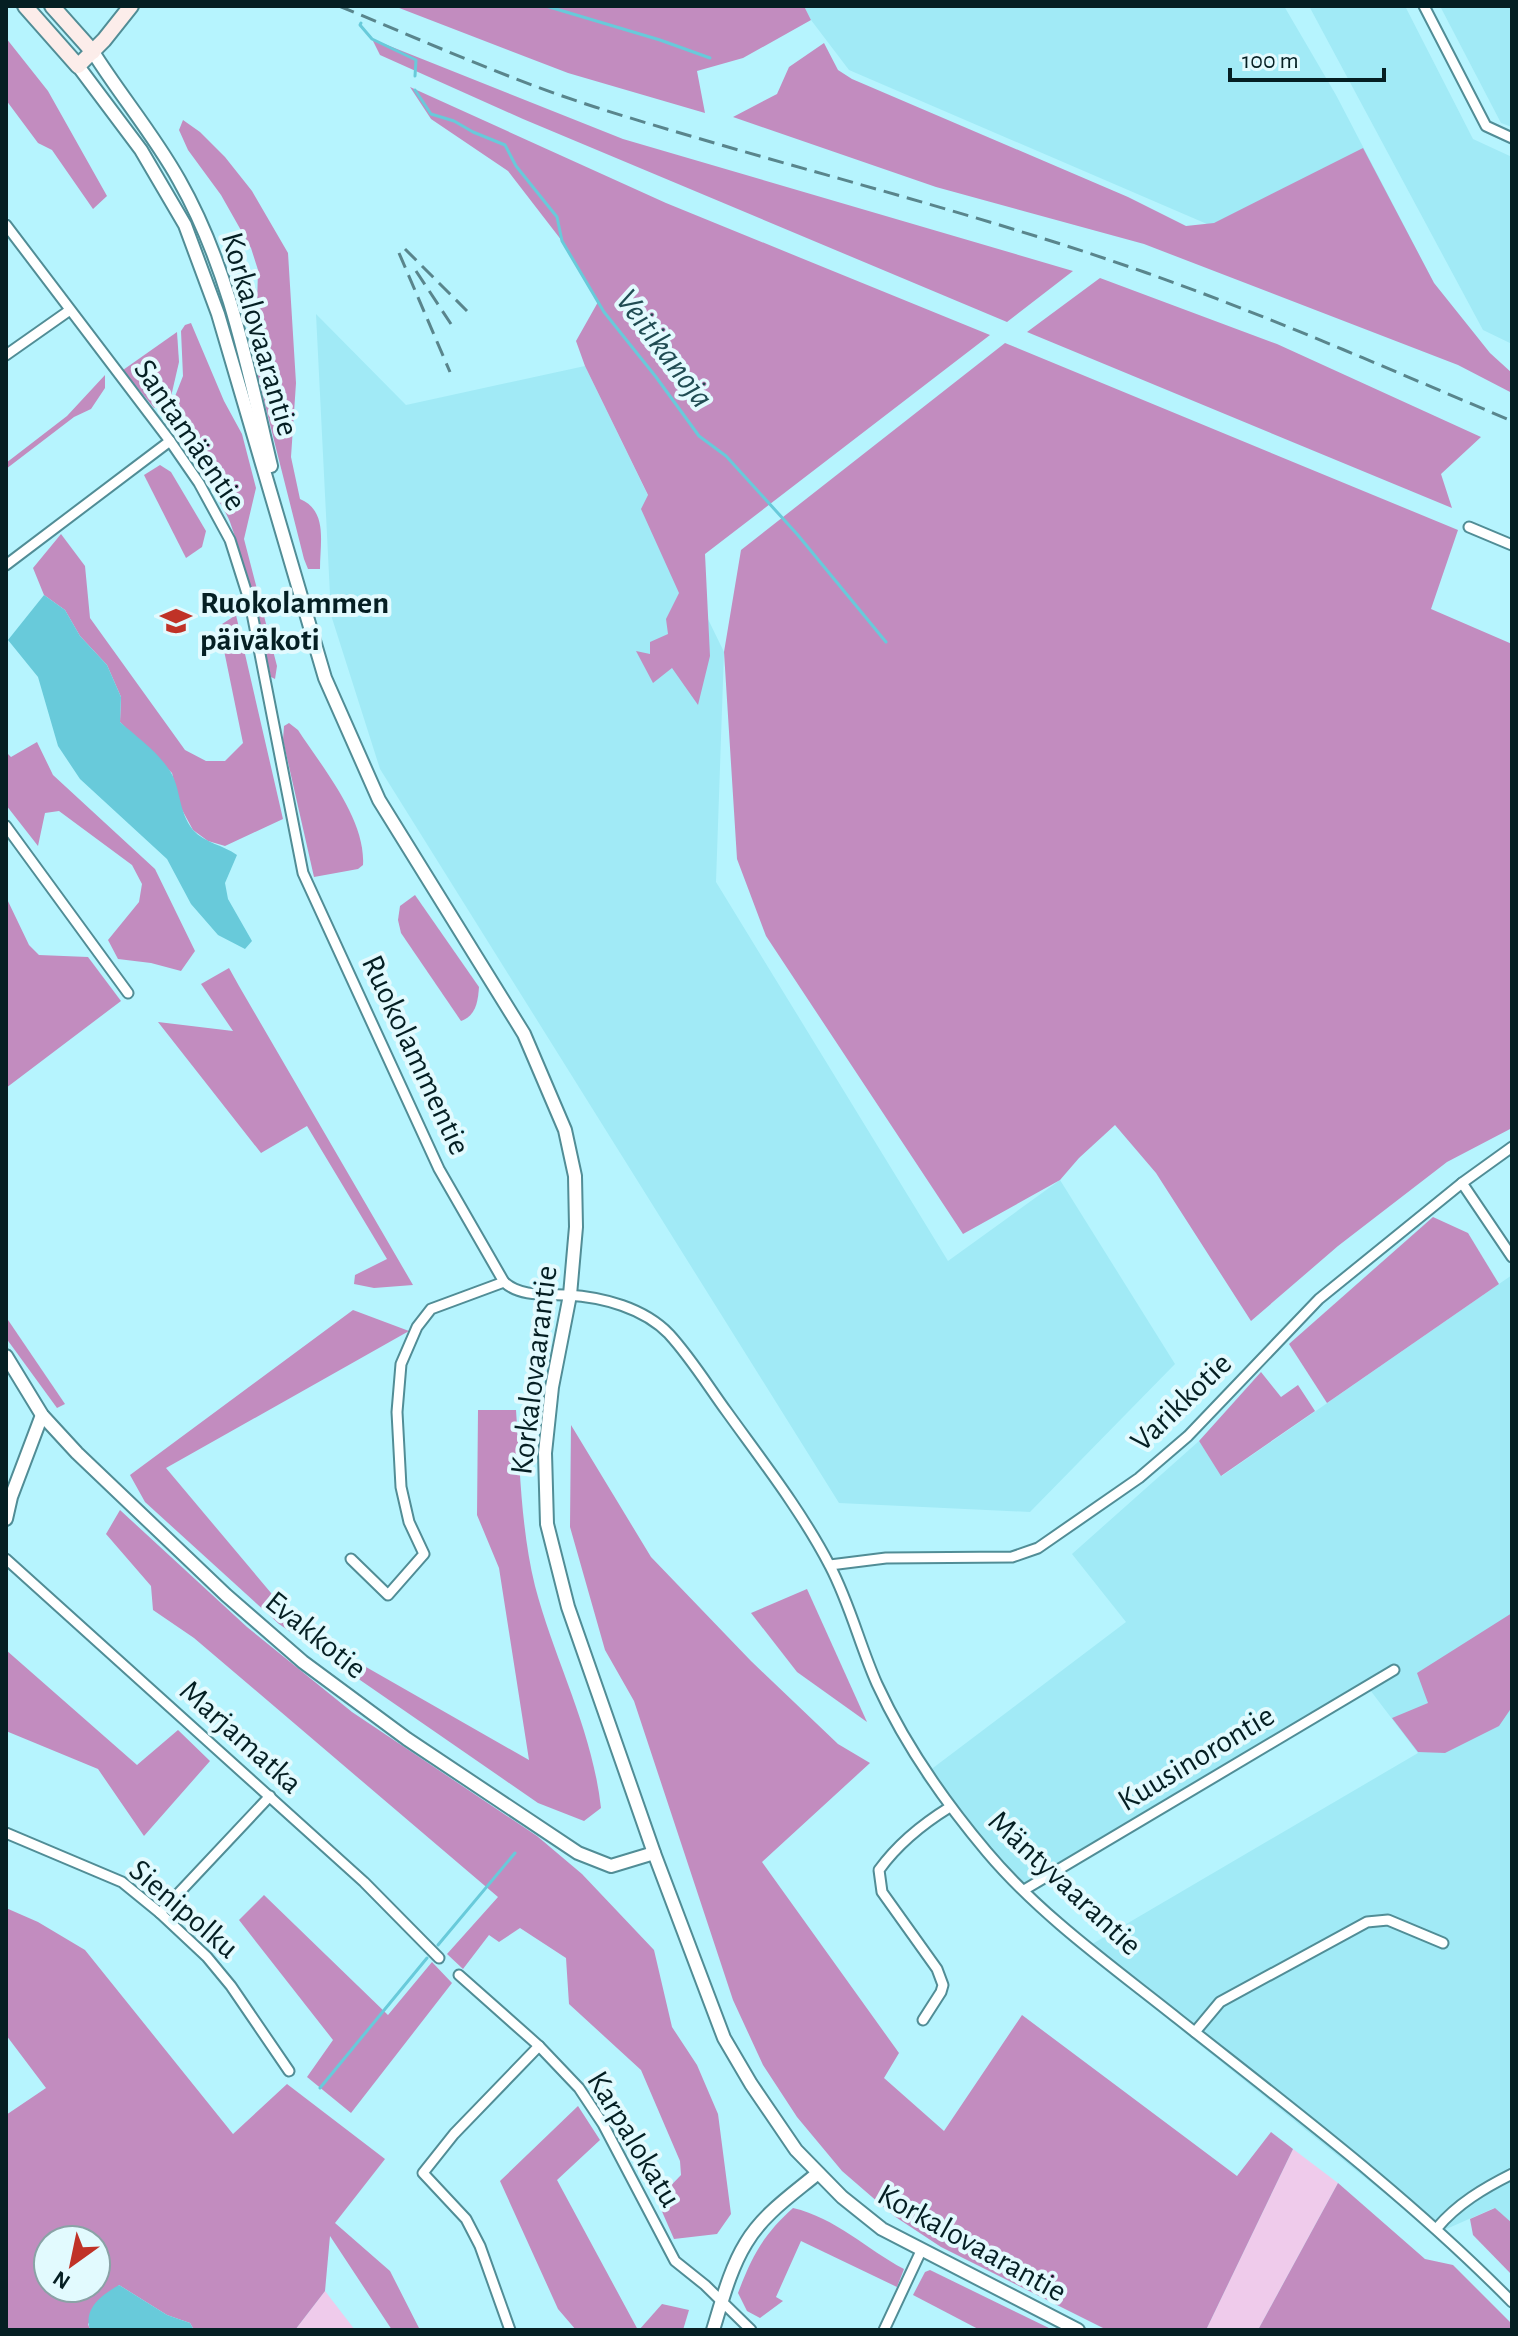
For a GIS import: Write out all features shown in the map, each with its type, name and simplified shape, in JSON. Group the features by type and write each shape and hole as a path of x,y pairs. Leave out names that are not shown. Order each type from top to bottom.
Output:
{"main road":[{"path":"25,6 78,66 131,6"},
{"path":"52,6 93,52"}],"street":[{"path":"1424,6 1486,126 1512,138"},
{"name":"Korkalovaarantie","path":"93,52 179,179 218,264 250,373 278,498 278,516"},
{"name":"Korkalovaarantie","path":"78,66 165,187 185,225 218,314 325,678 360,761 379,800 524,1034 565,1130 575,1176 576,1227 570,1295 552,1387 545,1453 547,1524 568,1607 654,1853 724,2038 796,2150 882,2229 1078,2330"},
{"name":"Santamäentie","path":"6,225 170,441 199,483 230,540 250,603 297,844"},
{"path":"6,355 70,310"},
{"path":"6,565 170,441"},
{"path":"1469,527 1512,545"},
{"path":"6,826 128,993"},
{"name":"Ruokolammentie","path":"297,844 303,873 315,902 439,1169 504,1282"},
{"name":"Varikkotie","path":"830,1565 886,1558 1012,1557 1038,1548 1159,1462 1188,1436 1319,1299 1462,1183 1512,1147"},
{"path":"1462,1183 1512,1257"},
{"path":"351,1559 388,1595 424,1554 409,1522 401,1487 397,1412 401,1364 417,1327 431,1309 504,1282"},
{"name":"Mäntyvaarantie","path":"504,1282 511,1288 541,1295 570,1295 641,1312 668,1333 778,1482 830,1565 878,1684 908,1743 950,1807 989,1855 1096,1954 1300,2113 1437,2228 1512,2302"},
{"name":"Evakkotie","path":"6,1356 42,1415 77,1453 226,1595 303,1662 407,1739 578,1853 611,1866 654,1853"},
{"path":"6,1519 8,1496 42,1415"},
{"name":"Marjamatka","path":"6,1559 364,1882 439,1958"},
{"name":"Kuusinorontie","path":"1024,1890 1394,1670"},
{"path":"160,1913 270,1796"},
{"path":"923,2020 943,1985 937,1969 882,1892 879,1870 889,1856 950,1807"},
{"name":"Sienipolku","path":"6,1833 122,1882 160,1913 207,1957 231,1986 289,2071"},
{"path":"1195,2032 1220,2002 1367,1922 1388,1920 1443,1943"},
{"name":"Karpalokatu","path":"459,1975 539,2046 590,2103 675,2261 751,2330"},
{"path":"510,2330 480,2246 466,2219 423,2173 454,2134 539,2046"},
{"path":"713,2330 746,2242 767,2216 818,2173"},
{"path":"1437,2228 1458,2207 1512,2174"},
{"path":"884,2330 921,2251"}],"shaded area":[{"path":"394,6 804,6 811,20 743,58 697,71 705,113 568,73"},
{"path":"804,6 1284,6 1336,95 1434,283 1481,342 849,70"},
{"path":"1309,6 1405,6 1473,139 1512,157 1512,344 1483,330"},
{"path":"1440,6 1512,6 1512,127 1501,123"},
{"path":"6,38 48,91 107,196 93,209 52,150 38,143 6,100"},
{"path":"372,39 623,139 1073,271 1007,322 523,119 380,55"},
{"path":"824,43 838,70 852,79 1128,197 1186,226 1214,223 1363,148 1434,283 1490,353 1512,373 1512,393 1458,365 1144,244 936,187 733,117 777,94 789,67"},
{"path":"410,87 666,203 990,335 705,554 710,656 698,705 672,668 653,683 636,651 650,654 650,642 668,634 666,619 679,593 641,509 648,495 585,366 576,341 598,302 562,241 508,171 431,119"},
{"path":"183,120 225,157 252,191 288,253 296,383 291,457 300,499 309,504 319,519 320,569 308,569 304,559 258,377 258,270 251,248 221,195 188,150 179,130"},
{"path":"1100,278 1277,344 1481,437 1441,474 1452,508 1027,332"},
{"path":"316,314 406,405 585,366 724,652 716,882 948,1261 1060,1180 1175,1364 1030,1512 839,1503 380,769 331,615"},
{"path":"191,323 224,401 242,434 256,488 244,539 277,666 275,679 271,677 248,579 230,522 194,435 174,399 183,376 181,331"},
{"path":"177,332 179,362 170,401 154,408 123,370"},
{"path":"1005,343 1458,530 1431,609 1512,644 1512,1128 1447,1162 1338,1246 1251,1321 1156,1173 1115,1125 1060,1180 963,1234 766,936 737,859 724,652 741,550"},
{"path":"105,375 105,388 91,409 74,417 6,469 6,463 67,416"},
{"path":"160,465 171,472 206,531 202,547 186,558 144,475"},
{"path":"61,534 85,566 90,618 185,750 206,761 225,761 243,743 219,626 236,615 283,819 225,846 208,841 193,830 180,806 172,773 120,722 121,697 107,665 80,636 65,610 44,595 33,568"},
{"path":"44,595 65,610 80,636 107,665 121,697 120,722 170,771 193,830 237,855 225,883 228,899 252,941 245,949 218,935 191,904 167,859 80,779 58,746 38,677 8,640"},
{"path":"289,723 298,730 350,812 362,848 363,865 358,869 314,877 283,740 284,726"},
{"path":"37,742 53,775 155,869 195,951 181,971 118,959 108,940 139,902 142,884 132,865 59,811 45,813 38,846 6,805 6,752 11,757"},
{"path":"415,895 479,987 473,1012 461,1021 401,933 398,920 400,906"},
{"path":"6,897 29,945 39,955 88,957 121,1001 6,1088"},
{"path":"229,968 413,1285 374,1288 354,1284 355,1275 387,1259 307,1126 261,1153 158,1022 233,1031 201,984"},
{"path":"1433,1217 1468,1233 1499,1284 1327,1403 1289,1344"},
{"path":"1512,1275 1512,2223 1494,2208 1435,2234 1082,1950 1418,1753 1367,1686 1016,1892 921,1777 1126,1622 1072,1554 1199,1441 1222,1476"},
{"path":"353,1310 409,1331 166,1468 303,1631 529,1760 499,1568 477,1515 478,1410 516,1410 530,1564 552,1642 590,1750 601,1808 584,1821 538,1803 279,1624 145,1502 130,1475"},
{"path":"6,1317 65,1404 57,1408 6,1338"},
{"path":"1261,1372 1281,1397 1298,1385 1315,1411 1221,1476 1199,1441"},
{"path":"571,1425 651,1557 751,1661 838,1744 870,1763 762,1862 899,2053 884,2078 944,2131 1022,2015 1237,2176 1271,2132 1293,2149 1206,2330 1107,2330 941,2247 894,2216 842,2171 797,2117 763,2065 733,2000 634,1701 605,1650 570,1527"},
{"path":"120,1510 247,1627 352,1712 537,1836 582,1874 654,1950 672,2027 697,2065 718,2114 731,2214 717,2234 674,2239 657,2200 681,2175 680,2161 641,2070 569,2004 566,1958 520,1928 499,1942 489,1935 463,1969 447,1954 498,1897 194,1638 153,1610 151,1586 106,1534"},
{"path":"807,1589 867,1722 797,1672 751,1613"},
{"path":"1512,1613 1512,1707 1499,1726 1445,1753 1418,1752 1392,1718 1428,1703 1417,1673"},
{"path":"6,1650 137,1765 178,1730 210,1761 144,1836 98,1769 6,1731"},
{"path":"264,1895 388,2015 432,1962 452,1983 351,2113 307,2077 333,2040 239,1920"},
{"path":"6,1908 38,1922 85,1950 233,2134 287,2084 385,2159 335,2223 390,2271 420,2330 392,2330 330,2236 325,2291 295,2330 194,2330 190,2323 167,2315 119,2285 112,2294 112,2224 32,2224 32,2304 104,2304 88,2324 90,2330 6,2330 6,2115 46,2088 6,2035"},
{"path":"578,2106 600,2140 557,2180 638,2330 576,2330 558,2309 500,2181"},
{"path":"1293,2149 1338,2183 1258,2330 1206,2330"},
{"path":"1338,2183 1425,2259 1453,2265 1512,2324 1512,2330 1258,2330"},
{"path":"793,2208 837,2226 904,2269 897,2287 801,2241 776,2297 783,2301 760,2318 747,2311 738,2293 748,2268 766,2237"},
{"path":"1495,2208 1512,2223 1512,2275 1473,2235 1470,2219"},
{"path":"930,2270 1053,2330 980,2330 913,2295 925,2272"},
{"path":"119,2285 167,2315 190,2323 194,2330 90,2330 89,2315 92,2309 95,2304 112,2304 112,2290"},
{"path":"325,2291 355,2330 295,2330"},
{"path":"662,2304 689,2310 683,2330 639,2330"}],"waterway":[{"path":"546,6 710,58"},
{"name":"Veitikanoja","path":"361,23 372,39 416,60 415,76"},
{"name":"Veitikanoja","path":"415,90 431,114 454,121 505,145 516,166 557,217 562,241 604,312 699,436 726,456 797,534 886,642"},
{"path":"438,1945 515,1853"},
{"path":"320,2088 427,1958"}],"railway":[{"path":"339,6 498,72 595,107 1010,228 1147,273 1285,326 1512,421"},
{"path":"405,249 467,311"},
{"path":"399,253 450,372"},
{"path":"416,271 451,324"}],"place":[{"name":"Ruokolammen päiväkoti","path":"176,621"}]}
